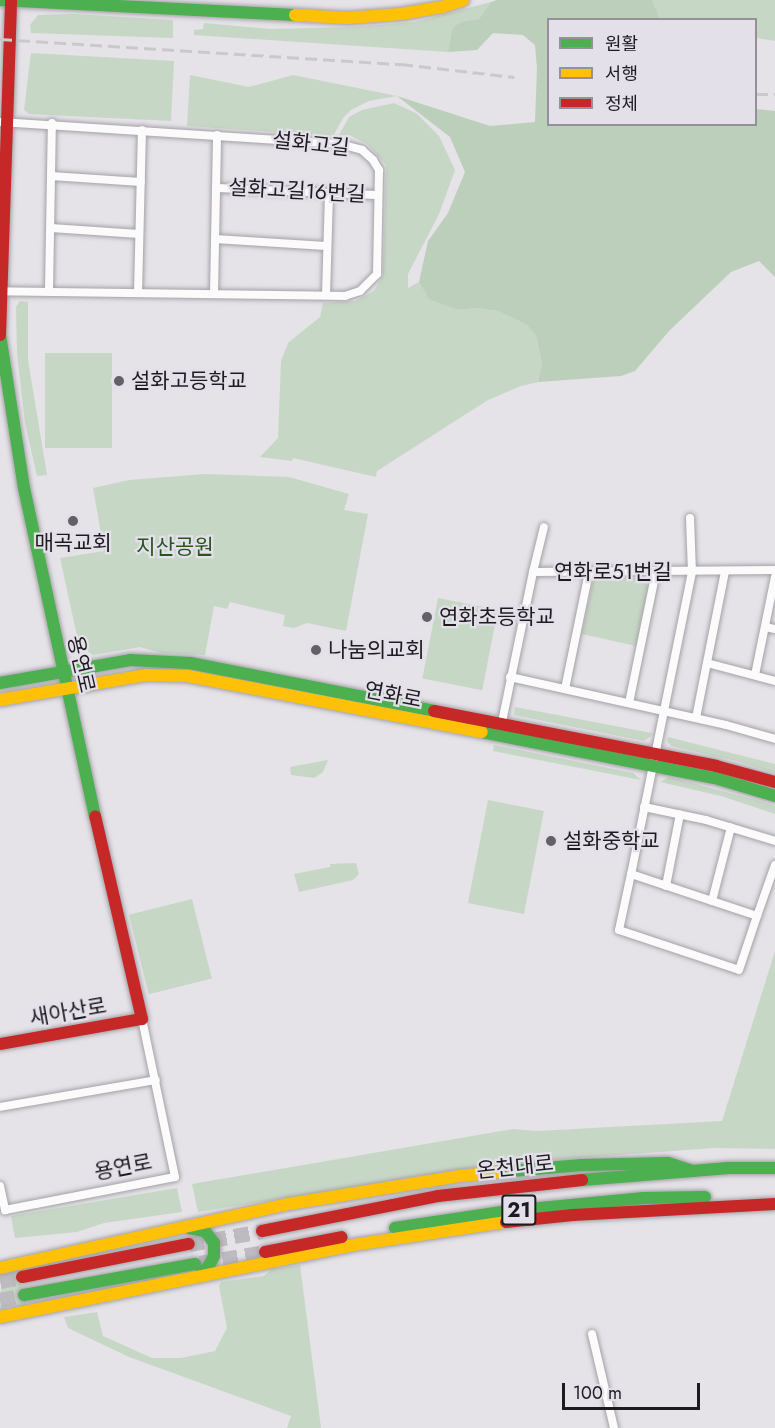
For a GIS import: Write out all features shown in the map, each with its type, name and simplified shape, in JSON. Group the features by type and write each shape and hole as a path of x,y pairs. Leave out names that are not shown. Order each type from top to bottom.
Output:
{"main road":[{"path":"7,0 348,18 401,14 442,7 463,0"},
{"name":"용연로","path":"7,0 0,340 14,436 62,671 142,1019"},
{"name":"연화로","path":"0,683 130,660 190,663 502,722 653,759 775,796"},
{"name":"연화로","path":"0,700 147,675 188,676 653,759 716,766 775,782"},
{"name":"새아산로","path":"0,1044 142,1019"},
{"path":"2,1266 27,1254 44,1257 189,1228 289,1204 460,1176 582,1165 668,1162 693,1170"},
{"path":"756,1167 775,1162"},
{"name":"온천대로","path":"262,1231 438,1196 521,1185 693,1170 775,1168"},
{"name":"온천대로","path":"265,1252 420,1223 509,1211 644,1198 775,1196"},
{"path":"0,1317 461,1227 573,1215 775,1204"},
{"path":"189,1228 205,1231 214,1243 214,1256 209,1266 197,1277"},
{"path":"22,1277 189,1244"},
{"path":"24,1295 195,1264"}],"street":[{"name":"설화고길","path":"1,291 345,296 360,291 376,274 379,170 373,160 353,146 52,123 4,122"},
{"path":"49,290 52,123"},
{"path":"138,293 142,130"},
{"name":"설화고길16번길","path":"214,294 217,135"},
{"path":"51,176 141,182"},
{"name":"설화고길16번길","path":"216,188 378,195"},
{"path":"326,295 328,194"},
{"path":"51,228 139,234"},
{"path":"215,239 326,246"},
{"path":"690,518 692,572 619,930 740,970 775,865"},
{"path":"533,572 544,527"},
{"name":"연화로51번길","path":"502,722 533,572 775,570"},
{"path":"629,704 656,571"},
{"path":"565,688 589,572"},
{"path":"696,718 725,572"},
{"path":"755,675 770,628 775,576"},
{"path":"707,663 775,681"},
{"path":"510,677 696,718 775,739"},
{"path":"644,807 731,827 775,841"},
{"path":"666,886 680,814"},
{"path":"712,902 731,827"},
{"path":"631,874 757,916"},
{"name":"용연로","path":"0,1186 5,1210 175,1177 142,1019"},
{"path":"0,1107 156,1080"},
{"path":"592,1334 614,1428"}],"green space":[{"path":"497,0 652,0 660,18 547,18 547,126 757,126 757,109 775,111 775,277 759,261 731,272 669,331 635,371 621,376 538,382 542,363 536,336 527,325 498,311 477,308 458,310 429,299 419,282 428,241 448,213 465,172 450,137 397,96 490,126 535,122 537,68 535,45 523,35 493,33 477,50 448,52 452,30 455,26 464,21 479,19 491,2"},
{"path":"652,0 775,0 775,41 757,38 757,18 660,18"},
{"path":"491,2 479,19 464,21 452,30 448,52 194,35 194,30 203,29 204,23 271,29 353,27 415,22"},
{"path":"73,14 173,20 173,38 31,33 30,25 38,15"},
{"path":"31,53 174,61 171,121 29,114 24,110"},
{"path":"190,75 249,87 293,75 397,96 369,101 351,110 343,118 333,136 187,126"},
{"path":"394,103 416,113 439,136 455,170 439,214 408,274 408,288 419,282 429,298 458,310 477,308 498,311 527,325 536,336 542,363 538,382 521,386 488,400 377,471 376,477 293,458 292,461 260,457 278,438 281,361 288,343 320,317 323,303 355,301 374,291 383,275 386,165 367,144 349,135 339,135 349,117 362,110"},
{"path":"20,301 28,302 28,360 47,475 37,476 25,423 17,354 16,307"},
{"path":"45,353 112,353 112,448 45,448"},
{"name":"지산공원","path":"205,474 289,477 349,494 344,510 368,514 346,631 307,623 294,628 283,626 285,615 230,602 227,609 214,606 205,655 161,653 140,647 93,655 79,645 60,558 104,551 93,488 129,480"},
{"path":"598,578 642,578 648,586 636,646 582,634 593,581"},
{"path":"438,598 498,610 482,690 422,678"},
{"path":"515,707 652,733 644,741 514,715"},
{"path":"668,737 775,764 775,773 736,761 671,746 667,741"},
{"path":"494,745 633,773 641,780 493,751"},
{"path":"328,760 323,772 314,778 291,775 290,767"},
{"path":"669,777 775,806 775,814 721,796 660,782"},
{"path":"488,800 544,811 524,914 468,903"},
{"path":"356,863 359,874 353,880 299,892 294,874 330,867 330,864"},
{"path":"192,899 212,979 149,994 129,915"},
{"path":"775,951 775,1149 714,1148 495,1164 198,1212 192,1184 513,1129 537,1131 722,1121"},
{"path":"177,1188 182,1212 104,1223 77,1232 15,1238 11,1216"},
{"path":"300,1265 321,1428 287,1428 291,1416 129,1357 68,1328 64,1317 97,1312 103,1336 152,1358 181,1358 215,1351 227,1328 219,1286 221,1282 264,1276 272,1269"},
{"path":"18,1267 25,1305 0,1310 0,1292 12,1270"}],"tunnel":[{"path":"189,1244 262,1231"},
{"path":"200,1263 265,1252"},
{"path":"0,1281 22,1277"},
{"path":"0,1300 24,1295"}],"railway":[{"path":"0,39 401,64 514,77"},
{"path":"757,94 775,94"}],"traffic: fast":[{"path":"0,0 295,15"},
{"path":"0,335 24,488 95,816"},
{"path":"0,683 130,660 190,663 434,711"},
{"path":"482,732 715,778 775,796"},
{"path":"499,1172 582,1165 668,1163 693,1171"},
{"path":"582,1180 729,1168 775,1168"},
{"path":"395,1228 509,1211 644,1198 705,1197"},
{"path":"189,1228 205,1231 214,1243 214,1256 209,1266 197,1277"},
{"path":"24,1295 195,1264"}],"traffic: slow":[{"path":"295,15 348,18 401,14 442,7 463,0"},
{"path":"0,700 147,675 188,676 482,732"},
{"path":"0,1268 289,1204 460,1176 499,1172"},
{"path":"0,1317 360,1244 506,1222"}],"traffic: jam":[{"path":"0,335 11,0"},
{"path":"434,711 716,766 775,782"},
{"path":"0,1044 142,1019 95,816"},
{"path":"262,1231 438,1196 582,1180"},
{"path":"506,1222 573,1215 775,1204"},
{"path":"265,1252 342,1237"},
{"path":"22,1277 189,1244"}],"place":[{"name":"설화고등학교","path":"119,381"},
{"name":"매곡교회","path":"73,521"},
{"name":"연화초등학교","path":"427,617"},
{"name":"나눔의교회","path":"316,650"},
{"name":"설화중학교","path":"551,841"}]}
